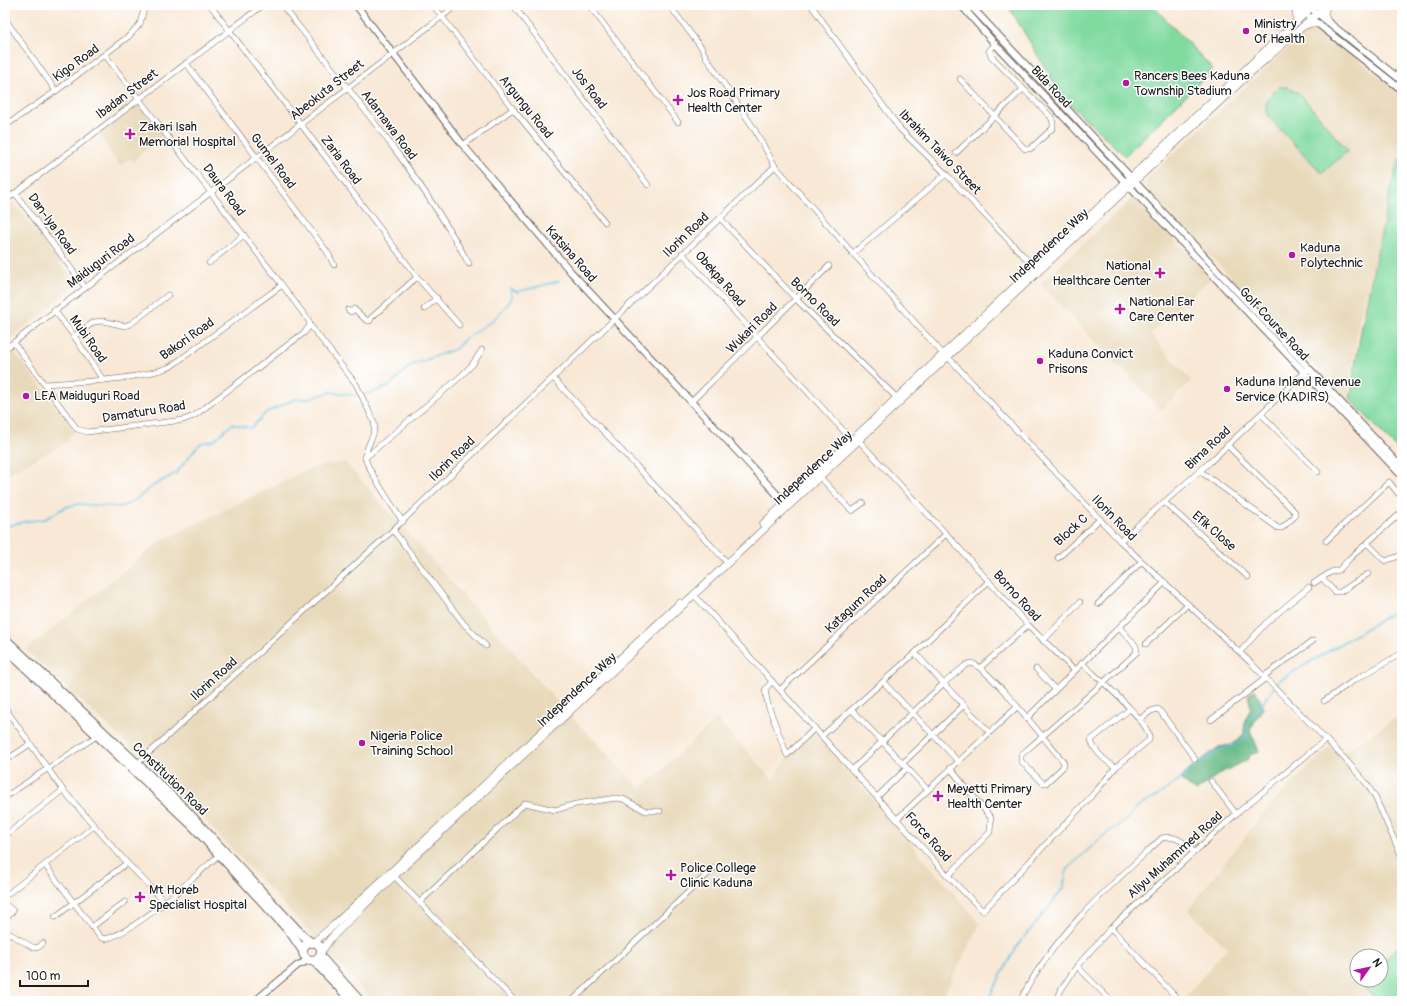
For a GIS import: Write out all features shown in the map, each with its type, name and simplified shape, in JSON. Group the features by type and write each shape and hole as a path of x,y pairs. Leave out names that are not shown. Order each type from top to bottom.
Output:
{"main road":[{"name":"Independence Way","path":"312,956 394,876 695,596 820,477 896,398 945,356 1035,268 1326,5"},
{"path":"1326,5 1324,14 1327,21"},
{"path":"1295,6 1297,21"},
{"name":"Independence Way","path":"312,943 334,925 785,504 855,441 1130,182 1305,14 1311,6"},
{"path":"1304,26 1311,23 1319,24"},
{"name":"Constitution Road","path":"5,639 46,682 98,735 173,805 220,854 312,956 319,946 304,937 205,829 138,763 46,682 5,648"},
{"path":"312,943 307,944 312,956 328,976 352,1001"},
{"path":"312,956 360,1001"}],"street":[{"name":"Kigo Road","path":"5,126 105,55 134,31 140,24 146,5"},
{"name":"Zaria Road","path":"210,5 417,277 437,298 459,325"},
{"name":"Ibadan Street","path":"5,201 263,5"},
{"name":"Adamawa Road","path":"282,5 412,174 453,233 469,264"},
{"name":"Katsina Road","path":"356,5 463,145 571,272 690,403 785,504"},
{"name":"Argungu Road","path":"433,5 513,109 605,222"},
{"name":"Abeokuta Street","path":"211,192 257,159 393,52 457,5"},
{"name":"Jos Road","path":"513,5 648,185"},
{"path":"590,5 678,122"},
{"name":"Ilorin Road","path":"669,5 702,47 706,57 753,127 775,166 852,254 945,356 1120,541 1240,652 1367,784 1375,797 1402,857"},
{"name":"Ibrahim Taiwo Street","path":"811,5 900,128 1035,268"},
{"name":"Bida Road","path":"961,5 995,44 1130,182"},
{"name":"Bida Road","path":"970,5 1130,182"},
{"path":"1295,6 1402,90"},
{"path":"1311,6 1327,21 1402,81"},
{"path":"5,19 56,91"},
{"path":"960,78 1025,149 1028,150 1033,147 1053,128 1054,124 1050,117 990,56 989,51 995,44"},
{"name":"Daura Road","path":"105,55 244,235 350,376 358,389 375,428 367,446 365,458"},
{"name":"Gumel Road","path":"186,63 328,253 334,265"},
{"path":"956,153 1023,89"},
{"path":"463,145 513,109"},
{"name":"Ilorin Road","path":"138,763 403,522 682,253 775,166"},
{"path":"852,254 946,174"},
{"name":"Golf Course Road","path":"1130,182 1307,371 1402,476"},
{"name":"Maiduguri Road","path":"5,349 54,310 211,192"},
{"name":"Dan-Iya Road","path":"15,193 85,287"},
{"name":"Borno Road","path":"720,218 796,299 896,398"},
{"path":"209,263 244,235"},
{"name":"Obekpa Road","path":"682,253 758,338 855,441"},
{"name":"Wukari Road","path":"690,403 758,338 829,266"},
{"path":"348,310 351,312 354,309 366,320 370,321 371,318 417,277"},
{"name":"Bakori Road","path":"45,384 103,380 159,371 170,367 282,285"},
{"path":"74,336 94,322 103,321 125,326 132,323 168,295"},
{"path":"424,309 437,298"},
{"name":"Mubi Road","path":"54,310 74,336 103,380"},
{"name":"Damaturu Road","path":"14,343 77,429 81,431 182,420 194,416 305,332 309,323"},
{"path":"403,522 365,458 460,377 472,365 482,350"},
{"name":"Golf Course Road","path":"1307,371 1402,468"},
{"name":"Bima Road","path":"1120,541 1200,471 1307,371"},
{"path":"553,378 725,560"},
{"path":"1261,414 1318,472"},
{"name":"Borno Road","path":"855,441 946,534 1043,641 1074,670"},
{"path":"1200,471 1278,528 1282,528 1295,516 1295,512 1227,445"},
{"path":"820,477 852,511 863,503"},
{"path":"1326,541 1389,482 1402,498"},
{"name":"Efik Close","path":"1164,502 1248,577"},
{"path":"1314,583 1331,572 1339,570 1402,512"},
{"name":"Block C","path":"1058,558 1100,519"},
{"path":"393,530 464,624 486,646"},
{"name":"Katagum Road","path":"781,689 946,534"},
{"path":"1367,543 1385,561 1402,554"},
{"path":"1098,604 1141,562"},
{"path":"1322,578 1335,592 1340,592 1368,574"},
{"path":"823,736 915,653 989,581"},
{"path":"1027,718 1165,582"},
{"path":"1240,652 1266,623 1309,587"},
{"name":"Force Road","path":"695,596 781,689 948,876 983,911 1097,790 1116,767 1149,740 1150,736 1139,720"},
{"path":"1043,641 1080,602"},
{"path":"1146,644 1188,604"},
{"path":"981,667 1028,625"},
{"path":"852,770 944,683 966,664 971,663 981,667 1027,718 1041,737 1064,764 1063,767 1043,784 1020,759 1021,755 1041,737 1103,684 1138,649 1120,628"},
{"path":"1211,720 1313,641"},
{"path":"915,653 989,732"},
{"path":"1324,702 1353,681 1402,653"},
{"path":"1082,663 1103,684 1112,689 1139,720 1151,711 1158,709 1195,759"},
{"path":"1036,669 1055,690"},
{"path":"772,681 765,690 768,705 787,755 816,728"},
{"path":"883,682 958,761"},
{"path":"903,763 964,705"},
{"path":"897,819 1017,707"},
{"path":"1116,767 1112,765 1094,747 1091,740 1130,709"},
{"path":"852,710 928,789"},
{"path":"6,711 63,790 127,863 165,902"},
{"path":"5,797 98,735"},
{"name":"Aliyu Muhammed Road","path":"1057,1001 1061,990 1077,966 1111,928 1236,814 1325,740"},
{"path":"5,761 30,744"},
{"path":"877,797 907,768"},
{"path":"948,876 990,832 992,824 991,818 950,768"},
{"path":"1211,781 1236,814"},
{"path":"5,836 63,790"},
{"path":"420,902 525,802 555,810 576,804 616,798 646,811 660,811"},
{"path":"5,896 94,826"},
{"path":"1020,1001 1057,943 1096,898 1162,838 1171,836 1179,838 1194,852"},
{"path":"45,865 100,937 108,938 127,929 165,902 220,854"},
{"path":"55,917 127,863"},
{"path":"572,1001 714,868"},
{"path":"394,876 515,1001"},
{"path":"92,927 125,902"},
{"path":"5,904 13,911 5,919"},
{"path":"1111,928 1176,997 1176,1001"},
{"path":"5,931 34,948 39,947 43,943"},
{"path":"255,1001 298,965 312,956"},
{"path":"1077,966 1111,1001"}],"shaded area":[{"name":"Kaduna Polytechnic","path":"1308,29 1322,30 1402,95 1402,148 1359,320 1347,400 1147,189 1146,184 1148,177"},
{"name":"Zakari Isah Memorial Hospital","path":"138,104 163,135 133,161 130,158 120,166 98,133"},
{"name":"National Ear Care Center","path":"1133,198 1212,277 1150,334 1191,381 1161,410 1040,284"},
{"path":"13,202 77,285 5,344 5,207"},
{"name":"LEA Maiduguri Road","path":"14,352 76,432 68,437 70,441 5,475 5,359"},
{"name":"Nigeria Police Training School","path":"345,462 563,708 641,789 717,719 773,780 789,755 815,732 980,924 941,1001 372,1001 306,928 170,783 26,650 161,541 311,468"},
{"path":"1402,714 1402,1001 1182,1001 1227,948 1188,910 1270,805 1333,744 1342,753"}],"green space":[{"name":"Rancers Bees Kaduna Township Stadium","path":"1008,5 1152,5 1213,69 1125,156 1063,98"},
{"path":"1279,87 1288,87 1300,94 1348,151 1322,173 1272,121 1266,111 1266,100"},
{"path":"1402,157 1402,454 1350,399 1359,340 1377,252 1397,164"},
{"path":"1255,689 1263,707 1250,730 1259,751 1250,755 1248,759 1219,774 1196,791 1182,781 1183,776 1187,771 1219,747 1232,745 1244,734 1245,720 1251,708 1248,695"},
{"path":"1398,946 1402,950 1402,1001 1378,1001 1364,988 1389,988 1389,956"}],"waterway":[{"path":"363,395 388,387 410,366 455,349 465,339 493,320 509,303 512,297 510,288 517,292 559,281"},
{"path":"5,527 22,522 45,519 66,507 78,504 120,507 131,503 153,486 176,473 197,447 202,443 213,441 232,424 251,428 267,412 295,399 307,399 331,392 359,396"},
{"path":"987,1001 1016,948 1063,888 1067,870 1078,859 1103,836 1129,818 1136,808 1157,796 1182,778 1189,769 1213,754 1246,739 1247,723 1280,680 1402,607"}],"place":[{"name":"Ministry Of Health","path":"1246,31"},
{"name":"Rancers Bees Kaduna Township Stadium","path":"1126,83"},
{"name":"Jos Road Primary Health Center","path":"678,100"},
{"name":"Zakari Isah Memorial Hospital","path":"130,134"},
{"name":"Kaduna Polytechnic","path":"1292,255"},
{"name":"National Healthcare Center","path":"1160,273"},
{"name":"National Ear Care Center","path":"1120,309"},
{"name":"Kaduna Convict Prisons","path":"1040,361"},
{"name":"Kaduna Inland Revenue Service (KADIRS)","path":"1227,389"},
{"name":"LEA Maiduguri Road","path":"26,396"},
{"name":"Nigeria Police Training School","path":"362,743"},
{"name":"Meyetti Primary Health Center","path":"938,796"},
{"name":"Police College Clinic Kaduna","path":"671,875"},
{"name":"Mt Horeb Specialist Hospital","path":"140,897"}]}
